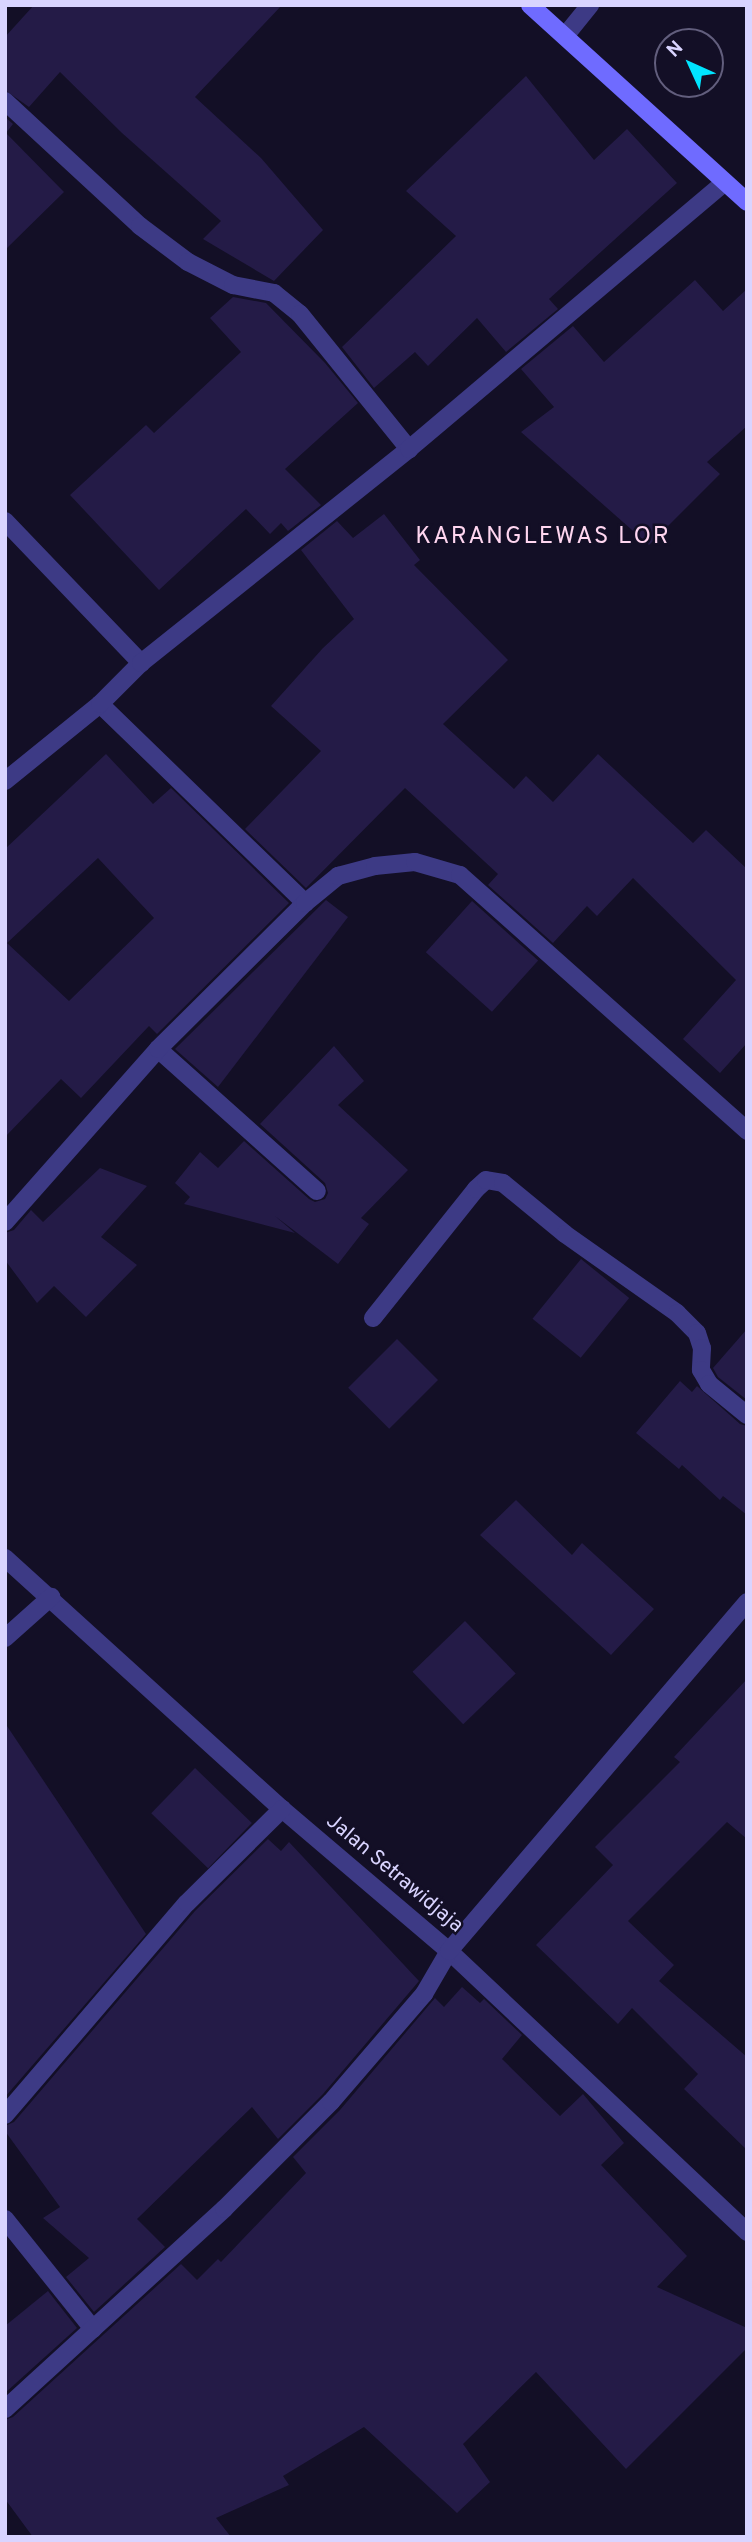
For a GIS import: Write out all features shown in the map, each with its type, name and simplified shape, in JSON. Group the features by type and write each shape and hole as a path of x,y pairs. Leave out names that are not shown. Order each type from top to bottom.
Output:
{"street":[{"path":"530,5 747,202"},
{"path":"565,36 590,5"},
{"path":"5,101 140,226 188,262 233,285 274,293 300,314 409,449"},
{"path":"5,780 100,704 141,663 409,449 724,183"},
{"path":"5,521 141,663"},
{"path":"100,704 305,903"},
{"path":"5,1222 158,1049 305,903 338,876 375,866 415,862 460,875 747,1131"},
{"path":"158,1049 317,1191"},
{"path":"373,1318 476,1189 486,1180 503,1182 565,1234 677,1313 697,1334 702,1348 701,1370 709,1384 747,1415"},
{"name":"Jalan Setrawidjaja","path":"5,1558 282,1809 450,1951 744,2224"},
{"path":"5,1638 51,1597"},
{"path":"5,2409 224,2209 331,2102 424,1994 450,1951 747,1602"},
{"path":"5,2115 187,1903 282,1809"},
{"path":"5,2219 93,2329"}],"building":[{"path":"34,5 282,5 195,97 261,158 323,230 274,281 203,239 221,221 122,133 60,72 29,107 5,90 5,37"},
{"path":"526,76 594,160 627,129 677,183 549,299 558,309 506,352 477,318 428,366 415,352 374,388 342,347 456,236 406,191"},
{"path":"5,117 13,124 6,133 64,192 5,250"},
{"path":"695,280 723,311 747,289 747,426 707,462 720,474 649,545 521,432 554,407 521,369 573,326 604,362"},
{"path":"233,297 266,303 325,363 358,403 285,469 321,505 288,531 281,523 270,534 246,509 159,590 70,495 146,425 154,433 241,352 210,318"},
{"path":"384,514 420,560 414,565 508,660 443,724 514,789 526,776 553,802 598,754 693,843 706,830 747,869 747,1043 720,1073 683,1039 736,980 633,878 597,916 587,906 553,943 488,885 498,874 405,788 306,888 245,829 321,751 271,706 323,648 354,619 301,550 337,521 353,538"},
{"path":"106,754 153,804 171,788 289,903 157,1034 149,1026 81,1098 61,1079 5,1137 5,849","holes":["98,858 154,918 69,1001 7,943"]},
{"path":"326,900 348,917 218,1087 175,1049"},
{"path":"472,901 538,961 492,1012 426,952"},
{"path":"334,1046 364,1081 338,1105 408,1170 361,1218 369,1224 338,1264 275,1216 295,1233 184,1204 190,1197 175,1183 200,1152 218,1168 244,1141 309,1199 315,1202 325,1199 328,1193 325,1183 260,1124"},
{"path":"100,1168 147,1186 101,1237 137,1265 86,1317 54,1286 37,1303 5,1260 5,1233 14,1230 31,1210 43,1222"},
{"path":"581,1259 629,1298 581,1358 533,1319"},
{"path":"747,1329 747,1400 718,1377 713,1368"},
{"path":"397,1339 438,1380 389,1429 348,1388"},
{"path":"680,1381 692,1392 697,1386 740,1424 747,1426 747,1515 723,1496 720,1500 682,1465 679,1469 636,1433"},
{"path":"516,1500 572,1555 582,1543 654,1609 611,1655 480,1535"},
{"path":"465,1621 516,1674 463,1724 412,1672"},
{"path":"747,1679 747,1839 727,1822 628,1921 674,1965 659,1981 747,2057 747,2150 684,2089 698,2074 632,2008 618,2024 536,1945 613,1865 595,1847 680,1762 674,1757"},
{"path":"5,1723 146,1934 5,2097"},
{"path":"195,1768 252,1823 208,1868 151,1813"},
{"path":"268,1839 281,1851 289,1842 419,1981 323,2094 278,2139 252,2107 137,2219 165,2247 94,2312 66,2277 89,2258 43,2218 60,2207 5,2131 5,2126 14,2122 195,1911"},
{"path":"462,1987 480,2003 484,1999 522,2035 502,2059 560,2116 583,2094 624,2143 601,2165 687,2256 657,2287 747,2328 747,2348 626,2469 536,2372 463,2444 490,2482 457,2513 364,2427 283,2476 289,2485 216,2518 231,2537 33,2537 5,2499 5,2420 13,2417 181,2264 197,2280 218,2259 221,2262 306,2173 293,2157 340,2110 435,1998 444,2007"},
{"path":"48,2291 77,2328 5,2393 5,2326"}],"district":[{"name":"KARANGLEWAS LOR","path":"543,538"}]}
